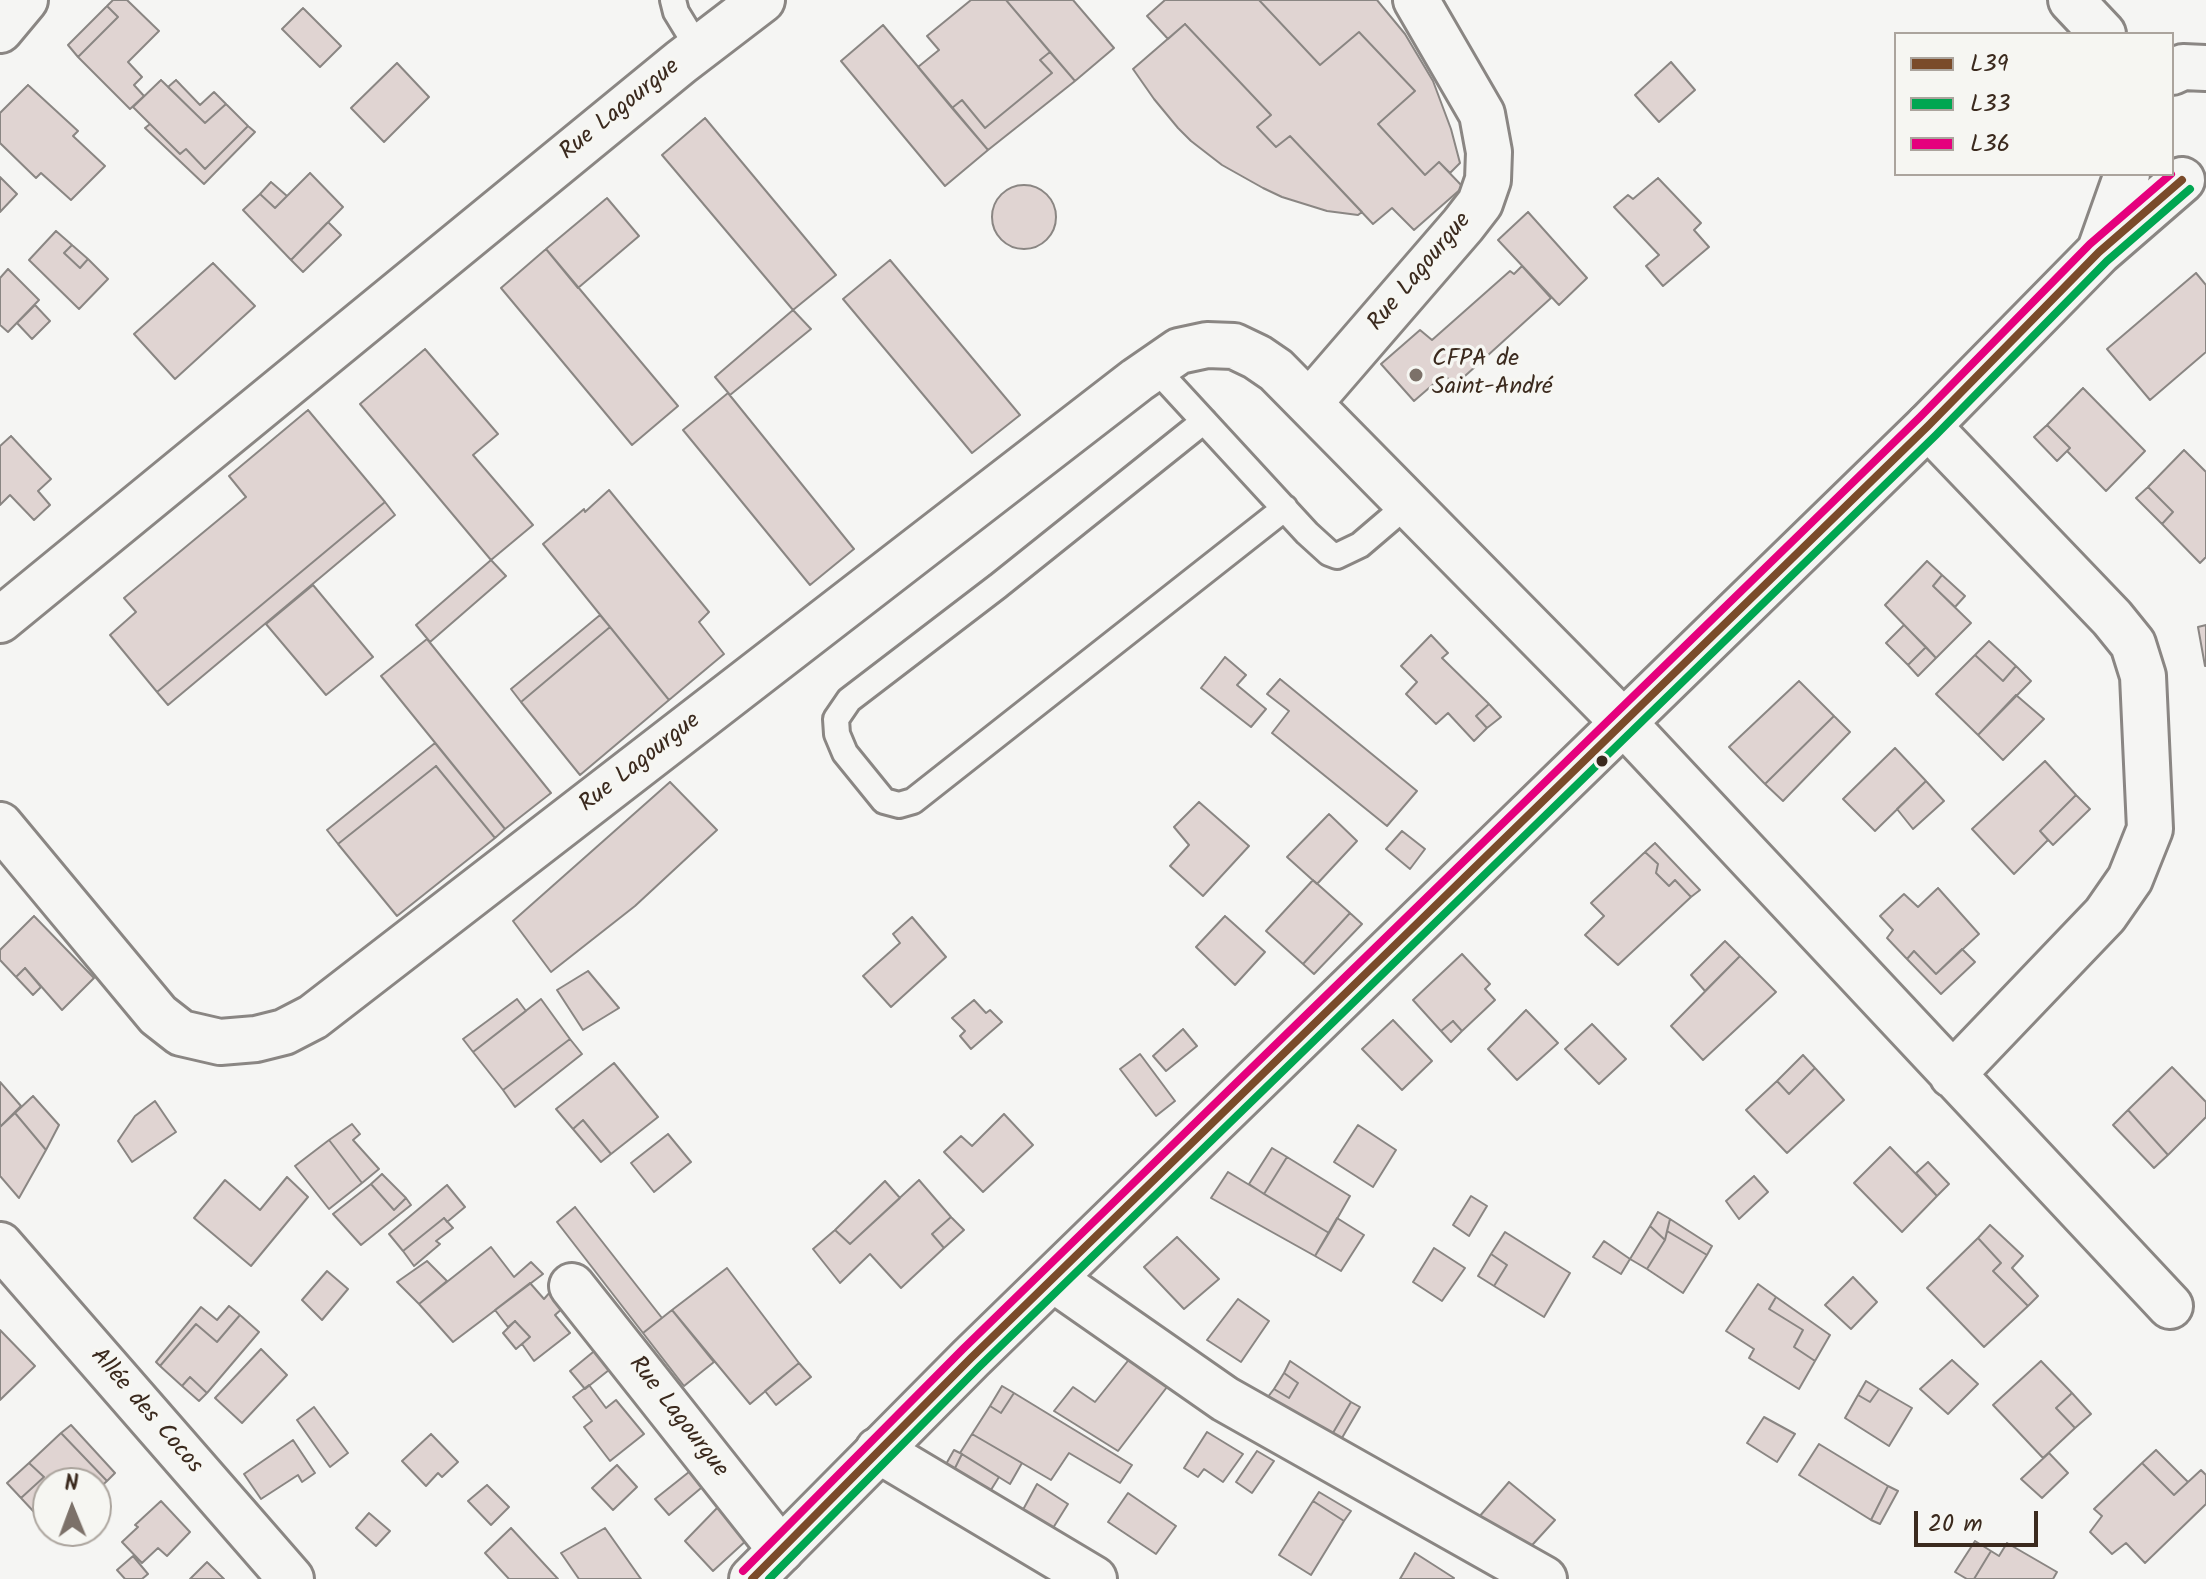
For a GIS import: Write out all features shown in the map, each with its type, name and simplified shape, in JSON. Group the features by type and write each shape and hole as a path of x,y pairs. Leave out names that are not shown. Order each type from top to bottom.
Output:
{"street":[{"path":"0,30 25,0"},
{"name":"Rue Lagourgue","path":"0,620 698,48 762,0"},
{"name":"Rue Lagourgue","path":"1310,402 1463,225 1480,203 1488,180 1489,152 1482,114 1416,0"},
{"path":"2071,0 2101,32"},
{"path":"2099,252 2126,176"},
{"path":"767,1564 878,1450 1928,426 2099,252 2185,178"},
{"name":"Rue Lagourgue","path":"0,825 158,1015 181,1033 220,1042 256,1039 284,1032 313,1017 1155,368 1179,351 1207,345 1234,346 1276,370 1310,402 1624,723 2170,1306"},
{"path":"1928,426 2112,618 2133,644 2143,676 2150,829 2130,879 2105,915 1952,1075"},
{"name":"Allée des Cocos","path":"0,1245 291,1579"},
{"path":"1053,1279 1225,1399 1544,1579"},
{"name":"Rue Lagourgue","path":"572,1286 767,1564"},
{"path":"878,1450 1094,1579"}],"lane":[{"path":"673,0 676,12 698,48"},
{"path":"1155,368 1329,553 1337,556 1360,545 1408,504"},
{"path":"1204,421 998,586 849,700 836,719 837,734 845,753 884,801 899,805 913,801 1285,508"}],"building":[{"path":"113,0 127,0 159,31 128,62 142,77 134,85 144,96 130,109 78,57 118,17 107,6"},
{"path":"971,0 1006,0 1050,52 1040,60 1052,73 985,128 962,100 952,108 918,67 939,50 927,36"},
{"path":"1006,0 1073,0 1114,48 1075,81"},
{"path":"1165,0 1259,0 1320,65 1359,32 1415,91 1378,124 1425,175 1439,162 1463,187 1414,230 1392,208 1373,224 1290,136 1276,147 1257,127 1271,115 1185,24 1168,39 1147,16"},
{"path":"1259,0 1377,0 1405,34 1433,81 1460,163 1450,173 1439,162 1425,175 1378,124 1415,91 1359,32 1320,65"},
{"path":"107,6 118,17 78,57 68,45"},
{"path":"303,8 341,46 320,67 282,29"},
{"path":"1185,24 1271,115 1257,127 1276,147 1290,136 1362,212 1358,215 1327,211 1282,197 1222,165 1178,128 1133,69"},
{"path":"883,25 988,150 945,186 841,61"},
{"path":"1050,52 1075,81 988,150 952,108 962,100 985,128 1052,73 1040,60"},
{"path":"1671,62 1695,90 1659,122 1635,95"},
{"path":"397,63 429,97 384,142 351,108"},
{"path":"161,80 205,123 226,104 248,126 205,169 186,149 180,154 133,107"},
{"path":"176,80 200,105 214,92 226,104 205,123 168,87"},
{"path":"28,85 78,131 73,136 105,166 71,200 41,173 36,178 0,143 0,113"},
{"path":"705,118 836,275 793,310 662,155"},
{"path":"150,124 180,154 186,149 205,169 248,126 255,132 204,184 145,128"},
{"path":"310,173 343,207 291,260 243,210 260,194 275,208"},
{"path":"0,177 17,194 0,212"},
{"path":"1658,178 1701,223 1694,230 1709,247 1663,286 1646,266 1659,255 1614,207 1628,195 1633,199"},
{"path":"271,182 287,196 275,208 260,194"},
{"path":"1024,185 1036,187 1047,194 1054,205 1054,229 1047,240 1036,247 1024,249 1012,247 1001,240 994,229 992,217 994,205 1001,194 1012,187"},
{"path":"607,198 639,236 578,288 546,249"},
{"path":"1528,212 1587,278 1559,305 1498,240"},
{"path":"328,222 341,235 303,272 291,260"},
{"path":"56,231 72,245 64,253 80,268 88,259 108,279 79,309 29,260"},
{"path":"72,245 88,259 80,268 64,253"},
{"path":"546,249 678,406 632,445 501,288"},
{"path":"890,260 1020,415 972,453 843,299"},
{"path":"213,263 255,306 175,379 134,334"},
{"path":"1522,266 1551,298 1455,385 1444,375 1414,401 1381,364 1420,330 1432,340 1510,271 1514,274"},
{"path":"8,269 39,300 8,332 0,325 0,278"},
{"path":"2196,273 2206,285 2206,352 2150,400 2107,349"},
{"path":"35,305 50,321 32,339 17,323"},
{"path":"793,310 811,329 730,395 715,377"},
{"path":"425,349 498,434 473,455 533,525 491,560 360,404"},
{"path":"2083,388 2145,451 2106,491 2067,451 2070,448 2047,425"},
{"path":"728,393 854,549 810,585 683,430"},
{"path":"308,410 385,502 157,692 110,635 136,612 124,598 246,497 229,476"},
{"path":"2047,425 2070,448 2057,461 2034,437"},
{"path":"11,436 51,479 38,491 50,505 34,520 10,495 0,505 0,446"},
{"path":"2184,450 2206,472 2206,557 2200,563 2162,524 2173,512 2148,487"},
{"path":"2148,487 2173,512 2162,524 2136,498"},
{"path":"609,490 709,612 699,622 724,654 669,700 543,544"},
{"path":"385,502 395,515 168,705 157,692"},
{"path":"491,560 506,576 430,642 416,625"},
{"path":"1927,561 1942,575 1933,586 1971,623 1936,658 1885,605"},
{"path":"1942,575 1965,596 1955,607 1933,586"},
{"path":"313,585 373,657 326,695 266,624"},
{"path":"600,615 610,627 521,702 511,689"},
{"path":"1904,625 1926,647 1908,665 1886,643"},
{"path":"2206,625 2206,666 2205,666 2198,627"},
{"path":"610,627 669,700 580,775 521,702"},
{"path":"1431,635 1448,653 1442,658 1489,704 1476,716 1487,728 1474,741 1448,713 1436,724 1406,694 1417,682 1401,666"},
{"path":"427,639 551,793 505,829 381,676"},
{"path":"1989,641 2016,666 2003,681 1975,655"},
{"path":"1926,647 1936,658 1918,676 1908,665"},
{"path":"1975,655 2003,681 2016,666 2031,681 1978,735 1936,694"},
{"path":"1225,657 1246,675 1237,685 1266,709 1251,727 1201,688"},
{"path":"1280,679 1417,791 1387,826 1272,733 1289,711 1267,694"},
{"path":"1799,681 1834,716 1765,784 1729,747"},
{"path":"2016,695 2044,719 2003,760 1978,735"},
{"path":"1489,704 1501,717 1487,728 1476,716"},
{"path":"1834,716 1850,732 1783,801 1765,784"},
{"path":"435,743 505,829 495,838 436,766 338,844 327,830"},
{"path":"1895,748 1926,781 1875,831 1843,799"},
{"path":"2045,761 2076,795 2040,831 2048,840 2014,874 1972,829"},
{"path":"436,766 495,838 397,916 338,844"},
{"path":"1926,781 1944,801 1913,829 1897,809"},
{"path":"670,782 717,830 635,906 551,972 513,921"},
{"path":"2076,795 2090,809 2053,845 2040,831"},
{"path":"1199,802 1249,846 1203,896 1170,866 1189,845 1174,827"},
{"path":"1329,814 1357,841 1317,884 1287,857"},
{"path":"1402,831 1425,849 1410,869 1386,849"},
{"path":"1655,843 1700,890 1691,897 1675,880 1669,886 1656,873 1658,864 1645,852"},
{"path":"1645,852 1658,864 1656,873 1669,886 1675,880 1691,897 1618,965 1585,935 1604,916 1591,903"},
{"path":"1313,880 1350,913 1303,964 1266,931"},
{"path":"1938,888 1979,934 1936,974 1914,951 1907,959 1887,938 1893,930 1880,916 1904,894 1918,907"},
{"path":"1350,913 1362,924 1314,974 1303,964"},
{"path":"34,916 94,978 62,1010 25,968 16,977 0,960 0,950"},
{"path":"1225,916 1265,952 1235,985 1196,947"},
{"path":"912,917 946,957 891,1007 863,976 900,943 893,934"},
{"path":"1725,941 1740,956 1705,991 1691,975"},
{"path":"1962,949 1975,962 1941,994 1907,959 1914,951 1936,974"},
{"path":"1462,954 1490,984 1485,989 1495,1000 1462,1031 1453,1021 1441,1031 1413,1000"},
{"path":"1740,956 1776,992 1703,1060 1671,1026"},
{"path":"25,968 41,987 33,995 16,977"},
{"path":"588,971 619,1008 583,1030 557,990"},
{"path":"517,999 526,1011 473,1052 463,1039"},
{"path":"541,999 570,1039 503,1090 473,1052"},
{"path":"974,1000 986,1013 990,1010 1002,1022 971,1049 960,1036 965,1031 952,1018"},
{"path":"1526,1010 1558,1043 1517,1080 1488,1049"},
{"path":"1393,1020 1432,1061 1402,1090 1362,1049"},
{"path":"1453,1021 1462,1031 1451,1042 1441,1031"},
{"path":"1592,1024 1626,1059 1599,1084 1565,1049"},
{"path":"1183,1029 1197,1046 1166,1071 1153,1056"},
{"path":"570,1039 582,1054 515,1107 503,1090"},
{"path":"1140,1054 1175,1101 1156,1116 1120,1069"},
{"path":"1803,1055 1815,1068 1789,1094 1777,1081"},
{"path":"614,1063 658,1117 611,1154 583,1120 573,1129 556,1109"},
{"path":"2172,1067 2206,1102 2206,1117 2168,1155 2128,1110"},
{"path":"1815,1068 1844,1100 1787,1153 1746,1110 1777,1081 1789,1094"},
{"path":"0,1082 21,1106 0,1127"},
{"path":"33,1096 59,1125 46,1150 15,1113"},
{"path":"155,1101 176,1132 132,1162 118,1141 135,1116"},
{"path":"2128,1110 2168,1155 2154,1168 2113,1125"},
{"path":"15,1113 46,1150 19,1198 0,1176 0,1127"},
{"path":"1004,1114 1033,1145 983,1192 944,1152 961,1136 972,1146"},
{"path":"583,1120 611,1154 601,1162 573,1129"},
{"path":"352,1124 360,1134 353,1140 379,1169 362,1183 329,1140"},
{"path":"1358,1125 1396,1150 1373,1187 1334,1162"},
{"path":"668,1134 691,1162 654,1192 631,1163"},
{"path":"329,1140 362,1183 329,1209 295,1166"},
{"path":"1890,1147 1937,1196 1902,1232 1854,1183"},
{"path":"1272,1148 1287,1157 1264,1194 1249,1184"},
{"path":"1287,1157 1350,1196 1329,1233 1264,1194"},
{"path":"1928,1162 1949,1184 1937,1196 1916,1173"},
{"path":"1228,1172 1329,1233 1315,1256 1211,1198"},
{"path":"382,1174 406,1198 394,1210 371,1184"},
{"path":"1754,1176 1768,1192 1739,1219 1726,1201"},
{"path":"287,1177 308,1197 251,1266 194,1218 225,1180 260,1210"},
{"path":"919,1180 951,1217 932,1234 944,1248 901,1288 870,1254 840,1283 813,1249 835,1230 850,1244"},
{"path":"885,1181 900,1198 850,1244 835,1230"},
{"path":"371,1184 394,1210 406,1198 411,1205 361,1245 333,1214"},
{"path":"447,1185 465,1207 447,1222 444,1218 403,1251 389,1234"},
{"path":"1471,1196 1487,1206 1469,1236 1453,1225"},
{"path":"575,1207 662,1318 643,1333 557,1222"},
{"path":"1658,1212 1670,1219 1665,1240 1650,1226"},
{"path":"951,1217 964,1230 944,1248 932,1234"},
{"path":"444,1218 453,1228 436,1241 440,1244 414,1266 403,1251"},
{"path":"1337,1218 1364,1235 1341,1271 1315,1256"},
{"path":"1670,1219 1712,1246 1707,1255 1667,1231"},
{"path":"1990,1225 2023,1256 2012,1268 2038,1296 2028,1306 1993,1271 2001,1263 1978,1238"},
{"path":"1650,1226 1665,1240 1647,1269 1630,1259"},
{"path":"1667,1231 1707,1255 1683,1293 1647,1269 1665,1240"},
{"path":"1505,1232 1570,1273 1544,1317 1494,1286 1507,1265 1491,1254"},
{"path":"1177,1237 1219,1279 1184,1309 1144,1267"},
{"path":"1978,1238 2001,1263 1993,1271 2028,1306 1984,1347 1927,1288"},
{"path":"1604,1241 1630,1259 1621,1274 1593,1257"},
{"path":"491,1247 514,1277 531,1262 543,1274 453,1342 419,1304"},
{"path":"1434,1248 1465,1268 1442,1301 1413,1282"},
{"path":"1491,1254 1507,1265 1494,1286 1478,1276"},
{"path":"427,1261 447,1281 419,1304 397,1282"},
{"path":"727,1268 799,1363 750,1404 672,1310"},
{"path":"327,1271 348,1289 322,1320 302,1300"},
{"path":"1853,1277 1877,1302 1851,1329 1825,1305"},
{"path":"530,1283 544,1299 551,1291 564,1307 555,1315 570,1333 534,1361 522,1344 530,1337 515,1321 508,1327 495,1310"},
{"path":"1758,1284 1776,1297 1769,1309 1803,1330 1794,1347 1815,1361 1799,1389 1749,1358 1754,1349 1726,1331"},
{"path":"1776,1297 1830,1335 1815,1361 1794,1347 1803,1330 1769,1309"},
{"path":"1238,1299 1269,1321 1241,1362 1207,1340"},
{"path":"229,1306 240,1315 217,1342 196,1324 160,1366 156,1362 201,1307 217,1320"},
{"path":"672,1310 714,1362 684,1386 643,1333"},
{"path":"240,1315 259,1332 207,1393 190,1377 182,1386 160,1366 196,1324 217,1342"},
{"path":"515,1321 530,1337 516,1349 503,1333"},
{"path":"0,1330 35,1366 0,1400"},
{"path":"598,1348 614,1366 585,1389 570,1371"},
{"path":"261,1349 287,1375 242,1423 215,1398"},
{"path":"1131,1357 1167,1387 1118,1451 1054,1411 1073,1387 1095,1402"},
{"path":"1952,1360 1978,1384 1948,1414 1920,1389"},
{"path":"1290,1361 1351,1402 1330,1438 1267,1398 1274,1389 1289,1398 1298,1383 1284,1373"},
{"path":"2041,1361 2072,1393 2056,1408 2075,1428 2043,1458 1993,1405"},
{"path":"799,1363 811,1377 776,1405 765,1391"},
{"path":"1284,1373 1298,1383 1289,1398 1274,1389"},
{"path":"190,1377 207,1393 199,1401 182,1386"},
{"path":"1866,1381 1879,1389 1870,1402 1858,1395"},
{"path":"589,1385 606,1408 616,1400 644,1434 610,1461 584,1427 592,1421 573,1397"},
{"path":"1002,1386 1014,1393 1001,1413 990,1406"},
{"path":"1879,1389 1912,1408 1889,1446 1845,1418 1858,1395 1870,1402"},
{"path":"1014,1393 1132,1465 1120,1483 1069,1453 1051,1480 972,1434 990,1406 1001,1413"},
{"path":"2072,1393 2091,1414 2075,1428 2056,1408"},
{"path":"1351,1402 1360,1407 1339,1443 1330,1438"},
{"path":"314,1407 348,1453 330,1467 297,1420"},
{"path":"1764,1417 1795,1434 1777,1462 1747,1443"},
{"path":"71,1425 110,1467 94,1467 61,1433"},
{"path":"1207,1432 1243,1454 1223,1482 1204,1469 1198,1477 1184,1468"},
{"path":"61,1433 94,1467 33,1467 29,1463"},
{"path":"431,1434 458,1462 442,1477 438,1473 426,1486 402,1461"},
{"path":"972,1434 1022,1463 1010,1484 960,1453"},
{"path":"293,1440 315,1473 302,1482 298,1475 261,1499 244,1474"},
{"path":"1819,1444 1888,1486 1871,1520 1799,1475"},
{"path":"954,1450 962,1454 950,1478 941,1473"},
{"path":"2156,1450 2188,1482 2174,1495 2142,1463"},
{"path":"1257,1451 1274,1461 1252,1493 1236,1482"},
{"path":"2049,1453 2068,1473 2042,1498 2021,1479"},
{"path":"962,1454 999,1477 986,1498 950,1478"},
{"path":"29,1463 33,1467 32,1488 21,1498 7,1483"},
{"path":"2142,1463 2174,1495 2201,1470 2206,1475 2206,1504 2145,1563 2126,1543 2112,1554 2090,1532 2102,1516 2094,1509"},
{"path":"617,1465 637,1487 613,1510 592,1488"},
{"path":"694,1468 707,1483 669,1515 655,1499"},
{"path":"1509,1482 1555,1520 1524,1554 1479,1517"},
{"path":"1037,1484 1068,1504 1048,1536 1019,1517"},
{"path":"487,1485 509,1507 491,1525 468,1501"},
{"path":"1888,1486 1898,1491 1880,1524 1871,1520"},
{"path":"32,1488 32,1510 21,1498"},
{"path":"1319,1492 1351,1511 1344,1521 1313,1501"},
{"path":"1128,1493 1176,1526 1156,1554 1108,1522"},
{"path":"161,1501 190,1532 167,1556 158,1548 142,1563 122,1542"},
{"path":"1313,1501 1344,1521 1311,1575 1279,1555"},
{"path":"719,1506 749,1538 713,1571 685,1541"},
{"path":"369,1513 390,1531 376,1546 356,1528"},
{"path":"511,1528 558,1579 509,1579 485,1553"},
{"path":"605,1528 641,1579 579,1579 561,1553"},
{"path":"1975,1541 1991,1551 1974,1579 1967,1579 1955,1572"},
{"path":"2007,1543 2057,1572 2053,1579 1974,1579 1991,1551 1999,1556"},
{"path":"1415,1553 1454,1578 1400,1579"},
{"path":"133,1556 148,1574 142,1579 125,1579 117,1570"},
{"path":"207,1562 224,1579 190,1579"}],"transit line":[{"name":"L36","path":"743,1571 963,1349 1920,417 2090,244 2169,176"},
{"name":"L39","path":"752,1579 971,1358 1928,426 2099,252 2182,180"},
{"name":"L33","path":"769,1579 979,1367 1936,435 2107,261 2190,189"}],"place":[{"name":"CFPA de Saint-André","path":"1416,375"}]}
